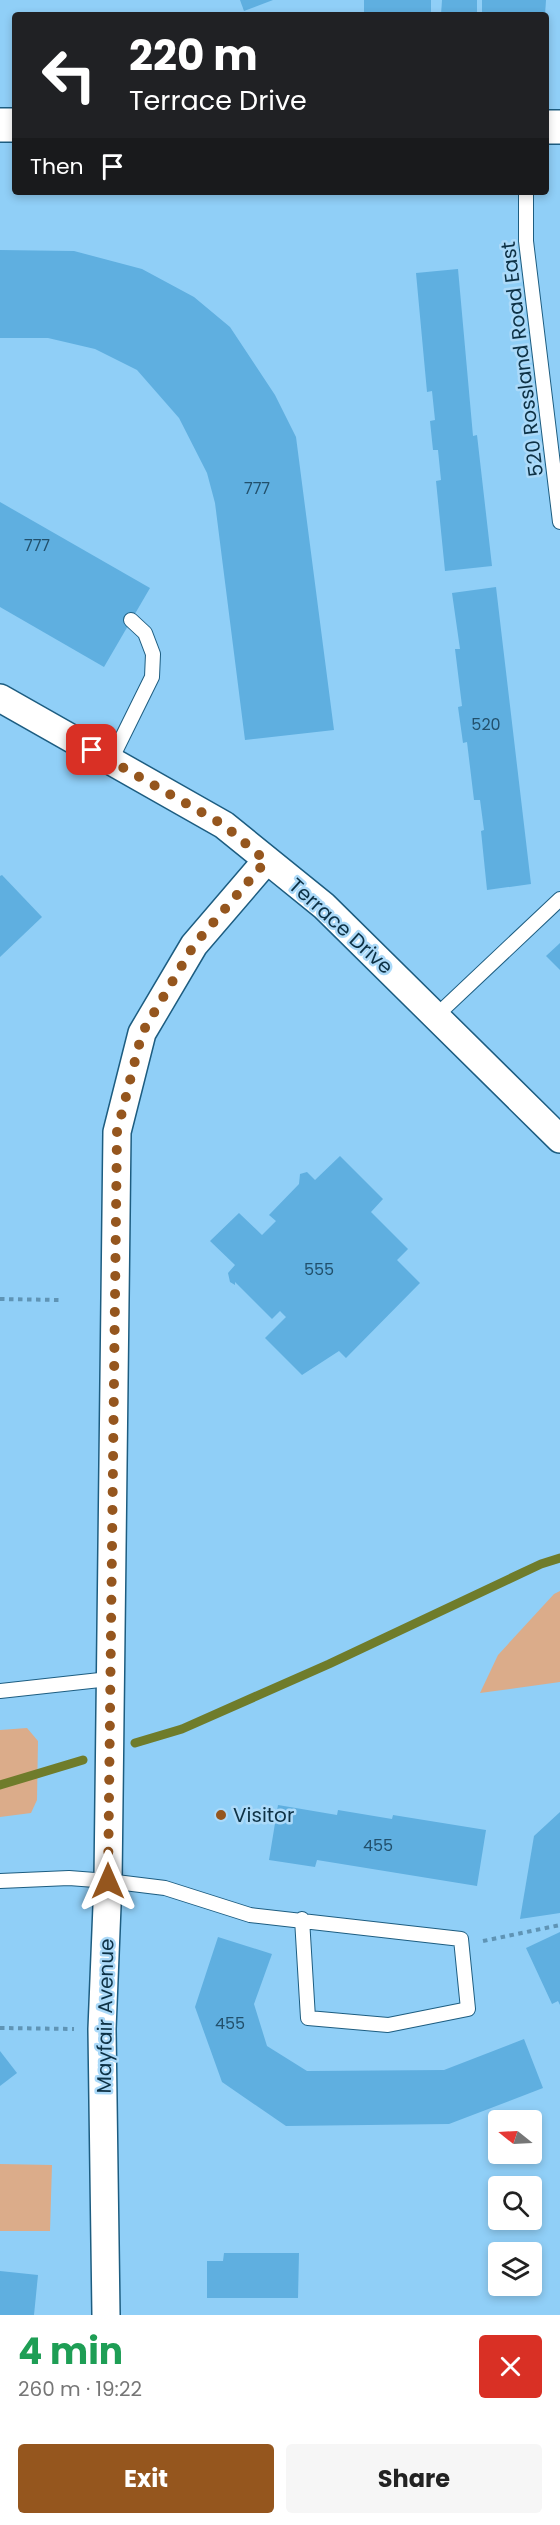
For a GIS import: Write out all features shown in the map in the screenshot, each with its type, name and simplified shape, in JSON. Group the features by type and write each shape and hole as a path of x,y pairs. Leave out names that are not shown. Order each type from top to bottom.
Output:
{"street":[{"name":"Terrace Drive","path":"0,698 224,825 324,906 437,1015 560,1139"},
{"name":"Mayfair Avenue","path":"106,2315 102,2029 108,1881 117,1132 142,1033 194,945 266,861"}],"lane":[{"name":"520 Rossland Road East","path":"526,195 526,241 560,522"},
{"path":"111,760 152,677 153,654 145,633 131,620"},
{"path":"437,1015 560,899"},
{"path":"0,1691 109,1679"},
{"path":"0,1881 69,1878 165,1888 250,1915 302,1920 461,1939 468,2009 388,2025 308,2018 302,1920"}],"path":[{"path":"0,1299 60,1300"},
{"path":"462,1946 560,1925"},
{"path":"0,2028 102,2029"}],"shaded area":[{"path":"560,1591 560,1682 480,1693 498,1655 554,1594"},
{"path":"27,1728 38,1741 37,1800 31,1813 0,1817 0,1730"},
{"path":"0,2164 52,2165 50,2231 0,2231"}],"building":[{"path":"240,0 273,0 244,11"},
{"path":"364,0 431,0 431,12 364,12"},
{"path":"442,0 477,0 477,12 441,12"},
{"path":"482,0 546,0 545,12 482,12"},
{"path":"0,250 74,251 142,269 194,297 230,327 275,395 296,437 334,730 245,740 215,503 207,473 179,418 137,370 95,349 48,338 0,338"},
{"path":"458,269 473,436 477,435 492,566 445,571 436,481 441,480 438,450 433,450 430,421 435,420 432,391 427,392 416,273"},
{"path":"0,502 150,588 104,667 0,607"},
{"path":"496,587 531,884 487,890 480,800 474,800 467,742 463,743 458,707 462,706 455,649 460,649 452,593"},
{"path":"2,875 42,917 0,957 0,876"},
{"path":"560,943 560,970 546,956"},
{"path":"340,1156 383,1199 371,1212 408,1249 397,1260 420,1283 346,1358 339,1351 302,1375 265,1338 286,1317 280,1311 272,1319 235,1282 235,1285 230,1282 228,1273 235,1265 210,1241 239,1213 262,1235 276,1221 269,1215 299,1184 300,1174 307,1172 315,1180"},
{"path":"278,1805 337,1815 338,1810 392,1819 393,1815 486,1830 477,1886 317,1860 315,1867 269,1860"},
{"path":"560,1812 560,1913 520,1919 534,1836"},
{"path":"560,1932 560,2005 558,2001 552,2004 526,1948"},
{"path":"218,1937 272,1954 254,2004 267,2046 307,2071 444,2070 524,2039 543,2088 449,2124 286,2126 222,2082 195,2007"},
{"path":"0,2051 17,2073 0,2086"},
{"path":"224,2253 299,2253 298,2298 207,2298 207,2261 223,2261"},
{"path":"0,2271 38,2275 34,2315 0,2315"}],"waterway":[{"path":"135,1743 182,1729 329,1664 541,1564 560,1558"},
{"path":"0,1785 83,1760"}],"place":[{"name":"Visitor","path":"221,1815"}],"route":[{"path":"92,750 224,825 266,861 194,945 142,1033 117,1132 108,1881"}]}
